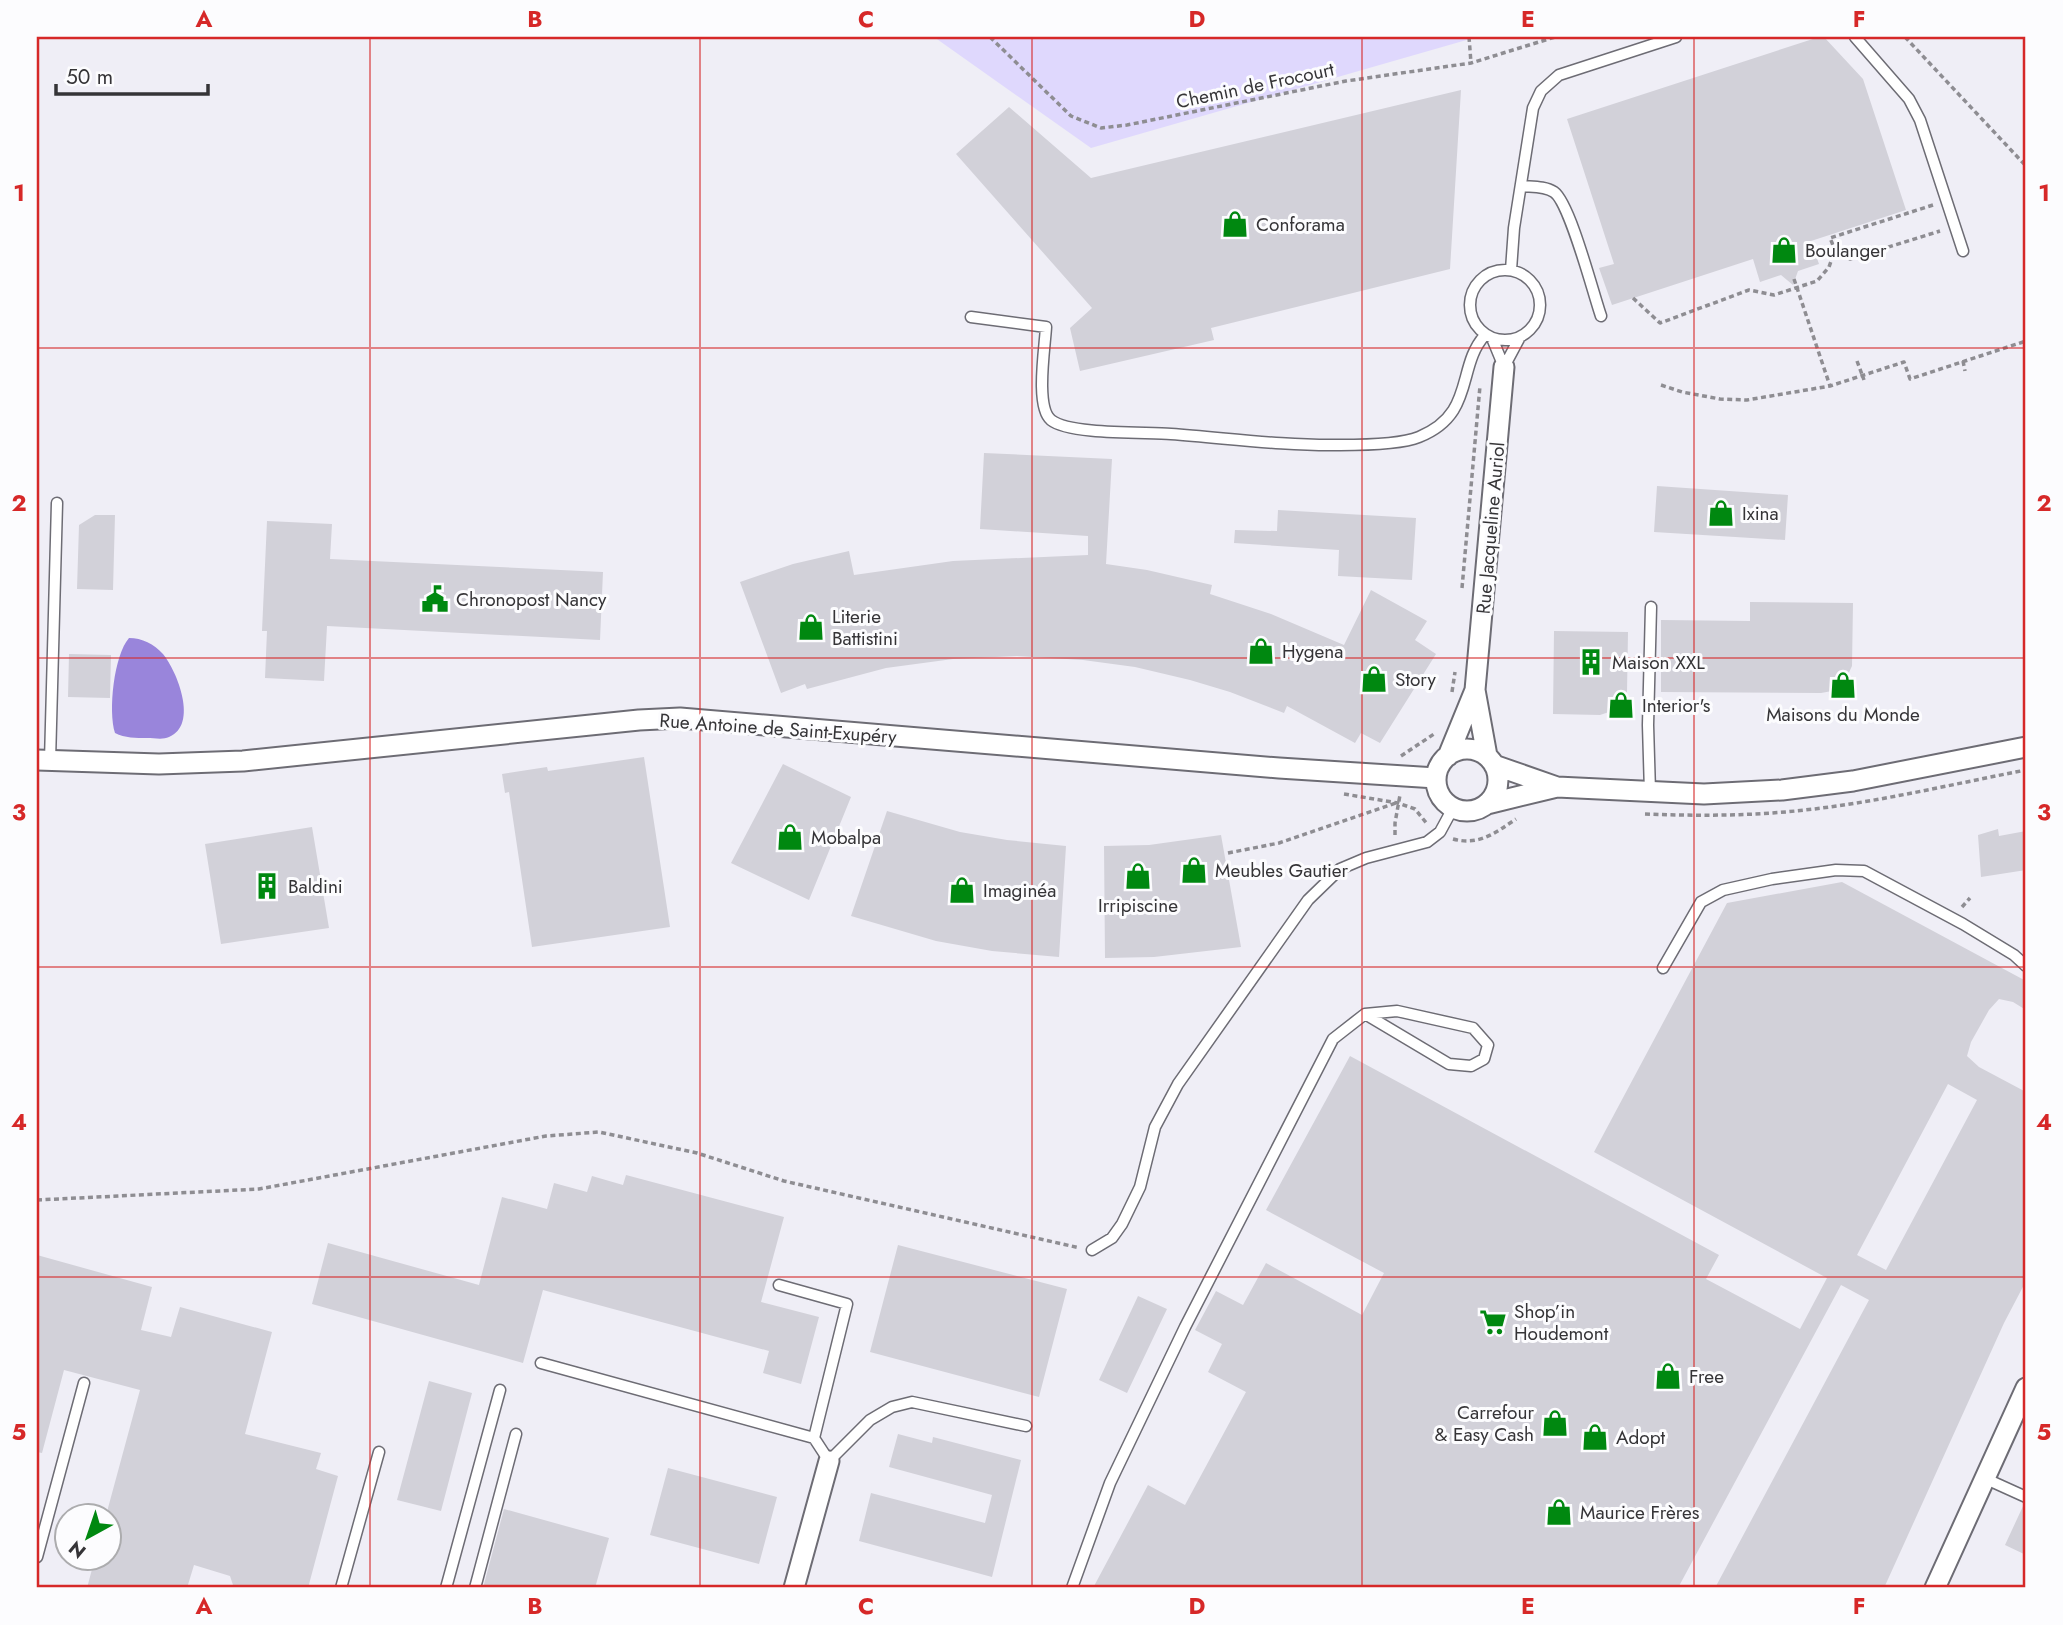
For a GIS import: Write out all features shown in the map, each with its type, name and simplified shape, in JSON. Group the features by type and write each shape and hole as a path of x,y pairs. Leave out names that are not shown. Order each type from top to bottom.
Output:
{"street":[{"name":"Rue Jacqueline Auriol","path":"1448,756 1475,690 1504,367"},
{"name":"Rue Jacqueline Auriol","path":"1475,690 1490,760"},
{"name":"Rue Antoine de Saint-Exupéry","path":"43,761 159,764 243,761 680,718 1265,767 1436,778"},
{"path":"1557,787 1490,760 1476,751 1465,749 1448,756 1437,770 1436,778 1439,794 1453,808 1472,811 1487,804 1557,787 1704,794 1794,788 1853,781 2026,747"},
{"path":"1487,804 1498,786 1498,775 1490,760"},
{"path":"1935,1588 2026,1388"},
{"path":"794,1588 829,1461"}],"lane":[{"path":"1511,270 1533,108 1541,91 1559,75 1676,37"},
{"path":"1855,37 1909,99 1920,120 1963,251"},
{"path":"1522,186 1545,188 1558,196 1567,212 1601,316"},
{"path":"1511,270 1529,278 1539,296 1540,311 1535,324 1520,337 1504,367 1489,336 1476,326 1471,314 1471,292 1484,276 1493,271 1511,270"},
{"path":"971,317 1046,327 1042,400 1045,414 1052,421 1065,426 1099,431 1339,445 1418,437 1444,421 1458,404 1477,344 1489,336 1511,340 1520,337"},
{"path":"43,761 57,503"},
{"path":"1650,607 1650,793"},
{"path":"1092,1250 1112,1238 1122,1224 1140,1187 1155,1127 1178,1084 1308,900 1340,869 1366,858 1427,842 1440,832 1453,808"},
{"path":"1663,968 1702,902 1723,890 1772,879 1836,870 1864,871 1964,924 2014,955 2026,966"},
{"path":"1072,1588 1110,1483 1216,1266 1333,1039 1365,1014 1397,1011 1473,1028 1488,1045 1484,1059 1471,1066 1449,1064 1365,1014"},
{"path":"779,1285 847,1304 814,1438"},
{"path":"541,1363 814,1438 829,1461 870,1420 892,1407 912,1402 1026,1426"},
{"path":"37,1557 84,1383"},
{"path":"446,1588 500,1390"},
{"path":"475,1588 516,1434"},
{"path":"341,1588 379,1452"},
{"path":"1984,1478 2026,1497"}],"path":[{"name":"Chemin de Frocourt","path":"990,37 1071,116 1101,128 1128,125 1346,80 1472,63 1555,37"},
{"path":"1469,37 1472,63"},
{"path":"1905,37 2026,166"},
{"path":"1935,204 1830,238 1835,250 1850,259 1940,231"},
{"path":"1633,298 1660,323 1749,290 1774,295 1817,281 1825,275 1835,250"},
{"path":"1794,279 1830,386"},
{"path":"1661,385 1720,400 1771,399 1798,389 1816,389 1863,378 1904,362 1910,379 2026,341"},
{"path":"2007,347 2011,355"},
{"path":"1462,589 1482,369 1474,355"},
{"path":"1857,361 1863,378"},
{"path":"1963,362 1965,371"},
{"path":"1915,377 1918,386"},
{"path":"1450,702 1456,667"},
{"path":"1395,850 1395,823 1405,776 1401,756 1432,737 1438,729"},
{"path":"1344,794 1398,803 1415,809 1423,822 1455,839 1467,842 1486,839 1515,819 1530,814 1526,794"},
{"path":"1228,853 1279,843 1398,803"},
{"path":"1958,912 1970,898"},
{"path":"37,1200 259,1189 546,1136 599,1132 697,1153 784,1181 1092,1250"}],"shaded area":[{"path":"934,37 1477,37 1091,148"},
{"path":"129,638 143,640 159,650 174,672 184,710 178,731 169,737 135,738 115,733 112,711 116,670 119,657"}],"building":[{"path":"1824,37 1863,79 1906,210 1811,241 1819,264 1798,271 1793,285 1781,275 1760,282 1753,259 1612,305 1599,268 1614,264 1567,119"},
{"name":"Conforama","path":"1461,90 1450,269 1211,328 1214,340 1080,371 1070,328 1092,308 956,154 1009,107 1091,178"},
{"path":"984,453 1112,459 1106,564 1212,585 1210,594 1271,614 1344,645 1371,590 1427,621 1415,640 1436,654 1380,743 1361,733 1355,743 1287,706 1284,713 1190,680 1135,667 1083,660 1017,656 953,659 886,668 807,689 805,684 781,693 740,582 793,564 849,551 854,575 953,561 1088,555 1088,536 980,529"},
{"name":"Ixina","path":"1657,486 1788,495 1785,540 1654,532"},
{"path":"1278,510 1416,518 1412,580 1338,576 1339,550 1234,543 1235,530 1277,531"},
{"path":"95,515 115,515 113,590 77,589 79,525"},
{"name":"Chronopost Nancy","path":"267,521 332,524 330,559 603,572 600,640 327,626 324,681 265,678 267,631 262,631"},
{"path":"1750,602 1853,603 1852,666 1843,685 1821,693 1661,692 1661,620 1750,621"},
{"name":"Maison XXL","path":"1554,631 1628,632 1627,692 1618,709 1600,715 1553,714"},
{"path":"69,654 111,655 110,698 68,697"},
{"path":"644,757 670,927 532,947 509,792 505,793 502,774 547,767 548,771"},
{"name":"Mobalpa","path":"783,764 851,797 809,900 731,863"},
{"name":"Imaginéa","path":"887,811 960,832 1066,846 1059,957 992,951 936,941 851,916"},
{"name":"Baldini","path":"312,827 329,928 221,944 205,844"},
{"path":"1998,829 1999,836 2026,831 2026,870 1981,877 1978,835"},
{"path":"1221,835 1241,947 1154,957 1105,958 1104,846 1149,845"},
{"path":"1842,882 2026,981 2026,1010 2013,1002 1999,999 1989,1010 1971,1042 1967,1056 1979,1067 2026,1092 2026,1281 2004,1323 1884,1588 1715,1588 1869,1300 1841,1285 1678,1588 1093,1588 1148,1485 1185,1505 1246,1392 1208,1372 1222,1344 1195,1330 1216,1291 1243,1305 1266,1263 1362,1315 1384,1273 1266,1210 1350,1056 1719,1255 1706,1279 1800,1329 1827,1278 1594,1152 1727,903","holes":["1948,1084 1977,1100 1886,1270 1857,1255"]},
{"path":"626,1175 784,1217 761,1302 819,1317 801,1384 763,1373 769,1351 543,1290 523,1363 312,1304 328,1243 479,1285 502,1197 547,1209 554,1183 587,1192 592,1176 623,1185"},
{"path":"898,1245 1067,1289 1039,1397 870,1352"},
{"path":"37,1255 152,1287 141,1330 171,1337 180,1307 272,1332 245,1434 321,1453 316,1469 338,1476 308,1588 234,1588 230,1576 194,1565 187,1588 87,1588 91,1572 122,1572 122,1502 110,1502 140,1390 64,1370 42,1453 37,1452"},
{"path":"1138,1296 1167,1309 1127,1393 1099,1380"},
{"path":"429,1381 472,1393 441,1511 397,1500"},
{"path":"898,1434 932,1443 933,1437 1021,1460 992,1577 859,1541 871,1493 985,1523 992,1495 889,1467"},
{"path":"668,1468 777,1497 759,1564 650,1535"},
{"path":"2026,1504 2026,1555 2005,1545"},
{"path":"504,1509 609,1538 595,1588 483,1588"}],"place":[{"name":"Conforama","path":"1235,224"},
{"name":"Boulanger","path":"1784,250"},
{"name":"Ixina","path":"1721,513"},
{"name":"Chronopost Nancy","path":"435,599"},
{"name":"Literie Battistini","path":"811,627"},
{"name":"Hygena","path":"1261,651"},
{"name":"Maison XXL","path":"1591,662"},
{"name":"Story","path":"1374,679"},
{"name":"Maisons du Monde","path":"1843,685"},
{"name":"Interior's","path":"1621,705"},
{"name":"Mobalpa","path":"790,837"},
{"name":"Meubles Gautier","path":"1194,870"},
{"name":"Irripiscine","path":"1138,876"},
{"name":"Baldini","path":"267,886"},
{"name":"Imaginéa","path":"962,890"},
{"name":"Shop’in Houdemont","path":"1493,1322"},
{"name":"Free","path":"1668,1376"},
{"name":"Carrefour & Easy Cash","path":"1555,1423"},
{"name":"Adopt","path":"1595,1437"},
{"name":"Maurice Frères","path":"1559,1512"}]}
